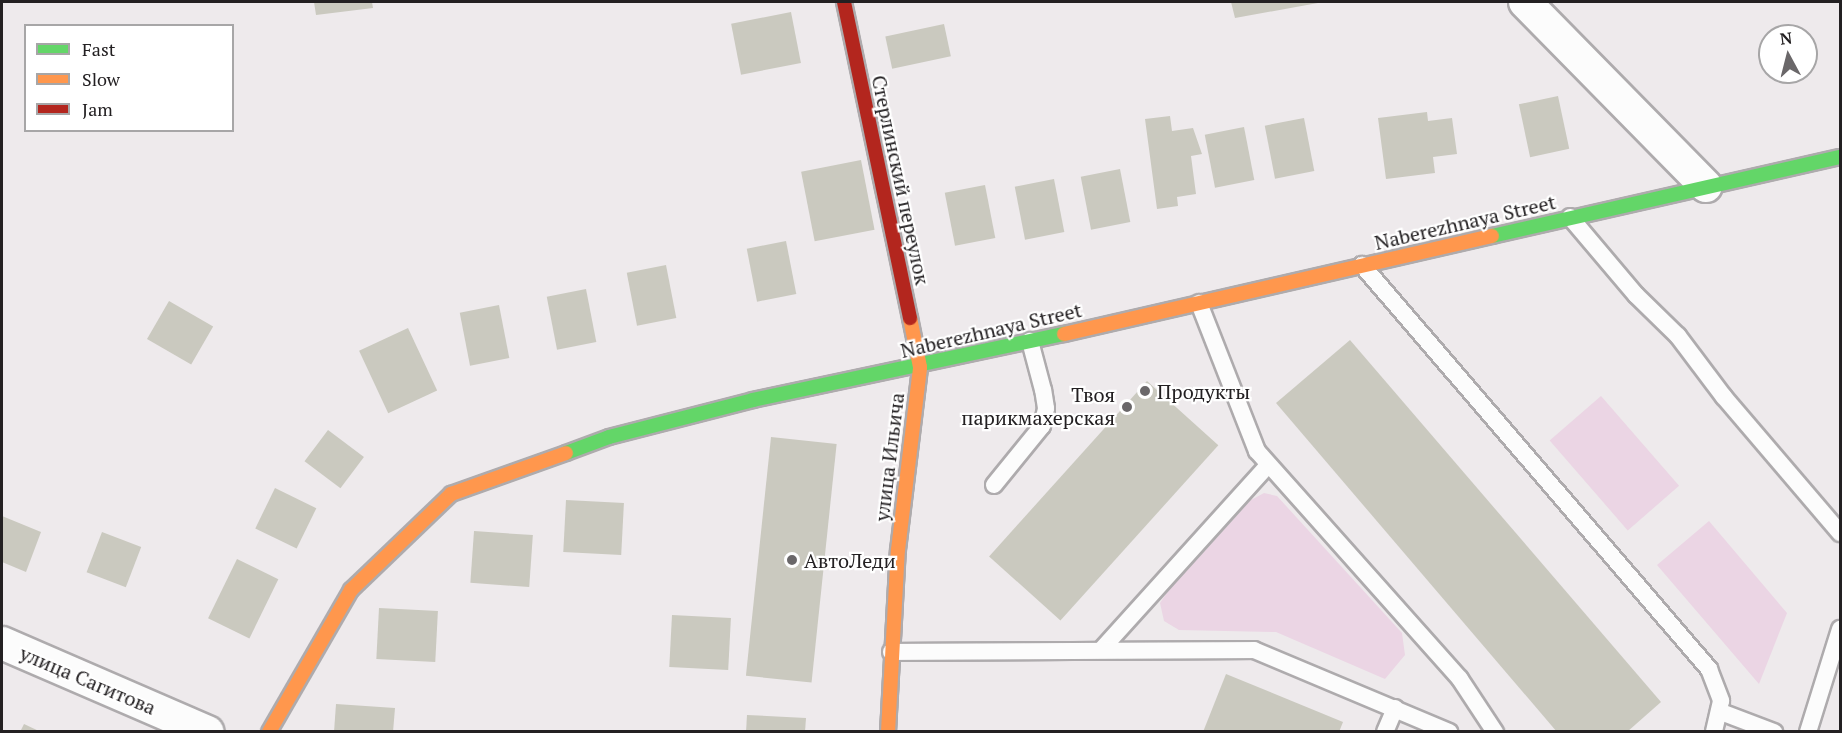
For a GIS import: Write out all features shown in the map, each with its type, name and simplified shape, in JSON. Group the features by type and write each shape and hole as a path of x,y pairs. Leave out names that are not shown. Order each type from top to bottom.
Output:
{"street":[{"name":"Стерлинский переулок","path":"844,2 920,367"},
{"path":"1525,2 1706,186"},
{"name":"Naberezhnaya Street","path":"269,732 351,590 451,494 609,437 753,400 920,367 1706,186 1840,158"},
{"name":"улица Ильича","path":"888,732 898,550 920,367"},
{"name":"улица Сагитова","path":"2,643 208,732"}],"lane":[{"path":"1570,217 1636,295 1678,336 1724,397 1840,533"},
{"path":"1362,265 1709,669 1719,690 1721,712 1714,732"},
{"path":"1198,303 1252,440 1268,465 1460,679 1495,732"},
{"path":"994,485 1042,426 1046,408 1030,341"},
{"path":"1101,650 1268,465"},
{"path":"1808,732 1840,629"},
{"path":"891,652 1254,650 1449,732"},
{"path":"1386,732 1395,708"},
{"path":"1721,712 1774,732"}],"shaded area":[{"path":"1601,396 1679,486 1628,530 1550,441"},
{"path":"1264,493 1277,496 1402,633 1405,655 1385,679 1276,632 1179,630 1164,621 1160,603 1168,591 1251,500"},
{"path":"1709,521 1787,613 1759,684 1657,565"}],"building":[{"path":"314,2 372,2 373,8 316,15"},
{"path":"1231,2 1318,2 1318,3 1235,18"},
{"path":"791,12 801,63 741,75 731,24"},
{"path":"944,24 951,56 892,69 885,36"},
{"path":"1558,96 1569,149 1530,157 1519,104"},
{"path":"1427,112 1428,121 1452,118 1457,154 1433,157 1435,173 1386,179 1378,118"},
{"path":"1170,116 1172,131 1193,128 1202,154 1191,156 1196,194 1177,197 1178,206 1157,209 1145,119"},
{"path":"1304,118 1314,171 1275,179 1265,126"},
{"path":"1244,127 1254,180 1215,188 1205,135"},
{"path":"861,160 875,230 815,241 801,172"},
{"path":"1120,169 1130,222 1091,230 1081,177"},
{"path":"1054,179 1064,232 1025,240 1015,187"},
{"path":"985,185 995,238 955,246 945,193"},
{"path":"786,241 796,294 757,302 747,249"},
{"path":"666,265 676,318 637,326 627,273"},
{"path":"586,289 596,342 557,350 547,297"},
{"path":"169,301 213,326 191,365 147,339"},
{"path":"499,305 509,358 470,366 460,313"},
{"path":"408,328 437,391 388,413 359,351"},
{"path":"1350,340 1661,702 1627,732 1557,732 1276,403"},
{"path":"1147,381 1218,445 1060,621 989,556"},
{"path":"328,430 364,457 340,488 305,461"},
{"name":"АвтоЛеди","path":"771,437 837,444 812,683 746,676"},
{"path":"275,488 316,508 297,549 255,528"},
{"path":"566,500 624,503 621,555 563,552"},
{"path":"2,516 41,532 26,572 2,562"},
{"path":"474,531 533,535 529,587 470,583"},
{"path":"102,532 141,547 126,587 87,572"},
{"path":"237,559 278,579 249,638 208,618"},
{"path":"379,608 438,611 435,662 376,659"},
{"path":"672,615 731,618 728,670 669,667"},
{"path":"1226,674 1343,722 1339,732 1203,732"},
{"path":"336,704 395,708 393,732 334,732"},
{"path":"747,715 806,718 805,732 746,732"},
{"path":"24,724 41,732 20,732"}],"traffic: fast":[{"path":"1492,236 1840,157"},
{"path":"566,453 609,437 753,400 1064,334"}],"traffic: slow":[{"path":"1064,334 1492,236"},
{"path":"888,732 898,550 920,367 910,318"},
{"path":"269,732 351,590 451,494 566,453"}],"traffic: jam":[{"path":"844,2 910,318"}],"place":[{"name":"Продукты","path":"1145,391"},
{"name":"Твоя парикмахерская","path":"1127,407"},
{"name":"АвтоЛеди","path":"792,560"}]}
